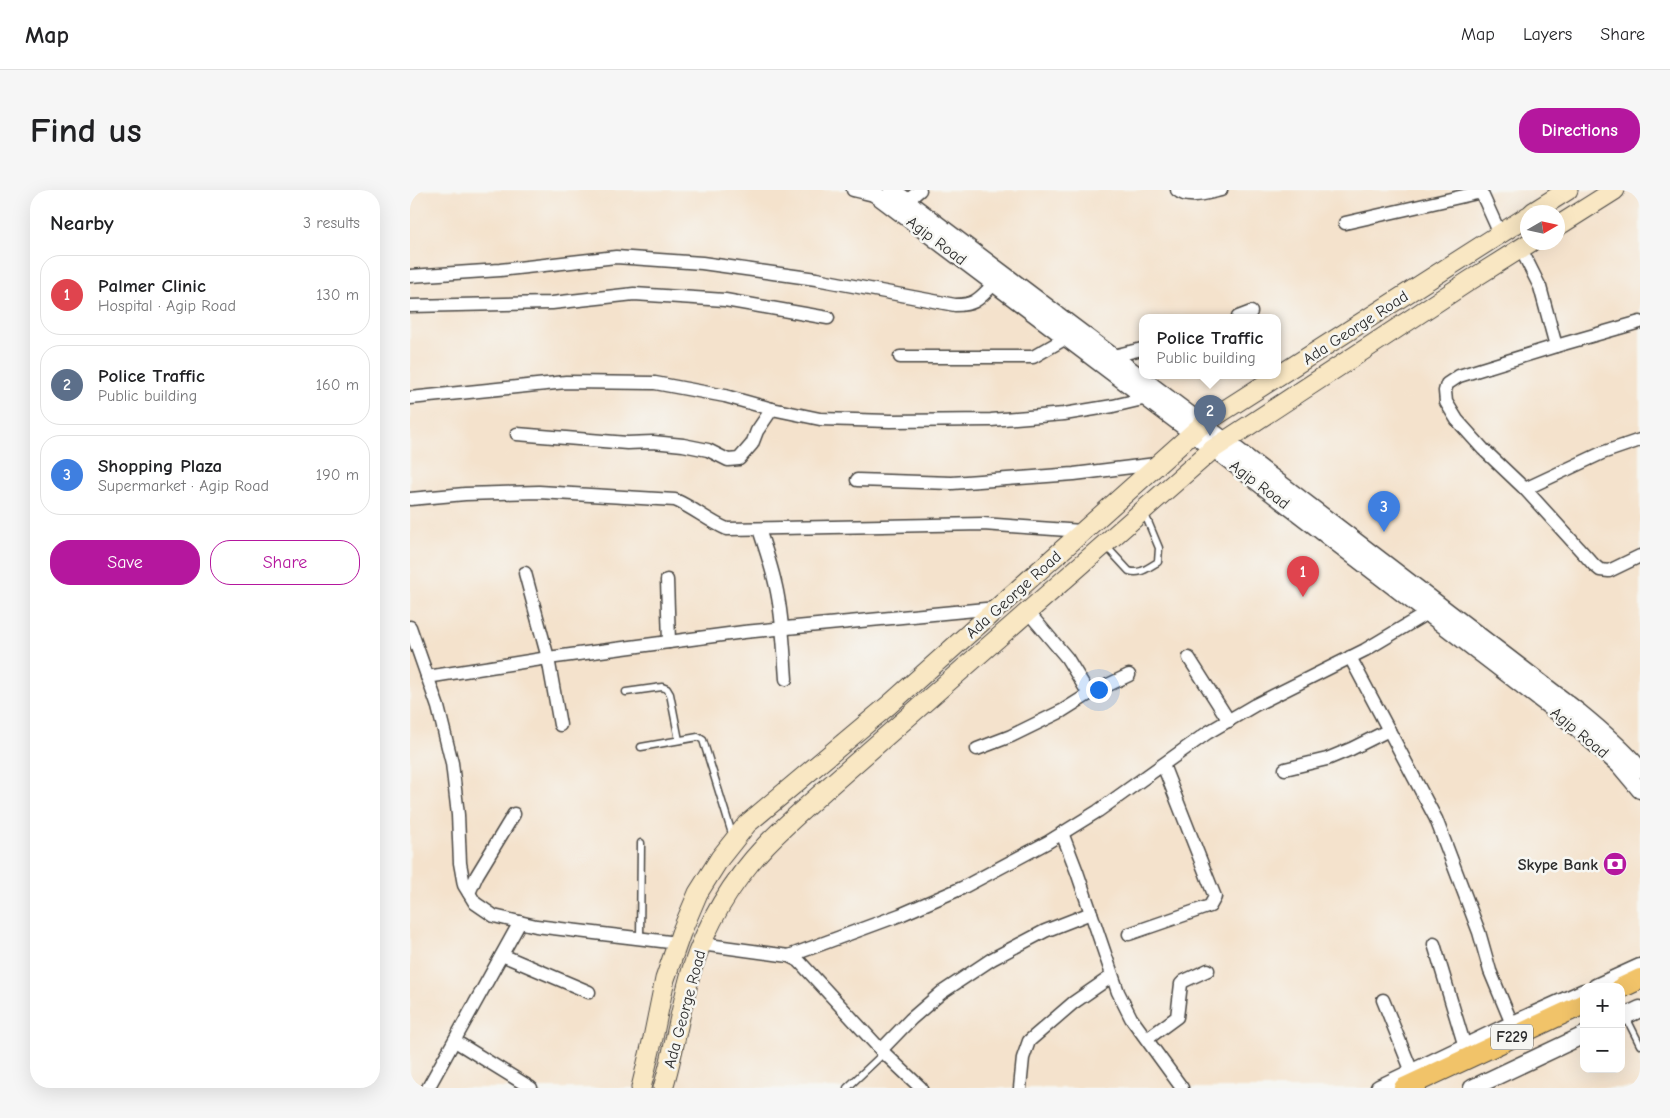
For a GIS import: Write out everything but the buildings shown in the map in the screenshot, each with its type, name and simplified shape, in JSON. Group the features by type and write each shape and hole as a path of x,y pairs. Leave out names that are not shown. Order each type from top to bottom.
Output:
{"main road":[{"path":"1544,205 1568,190"},
{"path":"1565,222 1615,190"},
{"name":"Ada George Road","path":"1281,374 1520,221"},
{"name":"Ada George Road","path":"663,1088 692,971 701,944 717,911 735,883 766,845 825,790 1219,445 1520,250"},
{"name":"Ada George Road","path":"640,1088 665,979 698,893 720,858 747,824 890,704 1197,428 1274,379"},
{"path":"1625,986 1640,979"},
{"path":"1627,1011 1640,994"},
{"name":"F229","path":"1441,1081 1580,1006"},
{"name":"F229","path":"1408,1080 1441,1081 1580,1021"}],"street":[{"path":"853,190 880,192"},
{"path":"901,206 920,190"},
{"path":"1177,190 1186,195 1221,190"},
{"name":"Agip Road","path":"880,192 1113,356 1139,378"},
{"path":"1345,223 1477,193 1482,194 1500,234"},
{"name":"Agip Road","path":"901,206 994,284 1147,398 1197,428"},
{"path":"1527,250 1540,286 1556,346"},
{"path":"410,276 500,270 616,257 721,266 816,279 968,305 978,300 994,284"},
{"path":"410,306 552,303 634,294 724,300 828,318"},
{"path":"1245,314 1250,312"},
{"path":"1640,322 1459,376 1447,384 1445,391 1446,402 1458,420 1483,449 1525,489 1594,565 1600,570 1609,571 1640,556"},
{"path":"900,357 1033,357 1066,338"},
{"path":"1113,356 1139,350"},
{"name":"Agip Road","path":"1140,379 1219,445 1579,712 1640,769"},
{"path":"410,398 566,382 655,383 725,396 772,410 820,419 991,420 1064,414 1147,398"},
{"path":"517,434 627,444 654,442 683,445 708,450 728,460 739,459 752,444 757,431 772,410"},
{"path":"1525,489 1602,453 1640,440"},
{"name":"Agip Road","path":"1219,445 1427,613 1571,722 1619,765 1640,790"},
{"path":"857,480 952,483 1074,474 1156,464"},
{"path":"410,499 465,494 539,492 675,500 690,506 715,524 728,529 983,524 1082,532"},
{"path":"759,529 772,568 783,628 786,679"},
{"path":"525,573 548,658 560,725"},
{"path":"667,580 669,642"},
{"path":"427,677 548,658 744,632 996,608"},
{"path":"1028,612 1067,658 1089,694"},
{"path":"789,956 900,915 962,888 1098,811 1163,764 1229,720 1350,657 1427,613"},
{"path":"410,627 438,708 452,763 458,815 460,863 464,884 475,903 494,916 536,926 678,943"},
{"path":"1350,657 1436,819 1479,932 1490,971 1512,1024"},
{"path":"1190,658 1229,720"},
{"path":"977,750 1011,736 1062,711 1089,694 1129,676"},
{"path":"1285,769 1327,759 1389,730"},
{"path":"1129,934 1210,906 1215,897 1163,764"},
{"path":"469,893 477,875 514,814"},
{"path":"1062,833 1118,992 1131,1018 1182,1088"},
{"path":"883,1051 911,1019 941,993 992,959 1045,931 1091,913"},
{"path":"428,1088 520,922"},
{"path":"701,944 789,956 799,961 883,1051 921,1088"},
{"path":"1434,944 1465,1047"},
{"path":"502,955 589,992"},
{"path":"1605,983 1640,967"},
{"path":"1147,1039 1177,1017 1181,984 1208,970"},
{"path":"1020,1088 1023,1058 1029,1041 1073,1003 1112,976"},
{"path":"1378,1088 1408,1080 1465,1047 1580,994"},
{"path":"1383,1000 1408,1080"},
{"path":"1477,1087 1580,1037"},
{"path":"455,1041 531,1088"}],"lane":[{"path":"1105,544 1129,571 1134,573 1139,573 1158,562 1159,548 1143,510"},
{"path":"626,692 662,687 667,689 670,694 679,740"},
{"path":"641,747 698,737 703,740 734,841"},
{"path":"640,938 641,843"},
{"path":"1627,1011 1640,1046"},
{"path":"847,1088 883,1051"}],"place":[{"name":"Police Traffic","path":"1210,436"},
{"name":"Shopping Plaza","path":"1384,532"},
{"name":"Palmer Clinic","path":"1303,597"},
{"name":"Skype Bank","path":"1615,864"}]}
